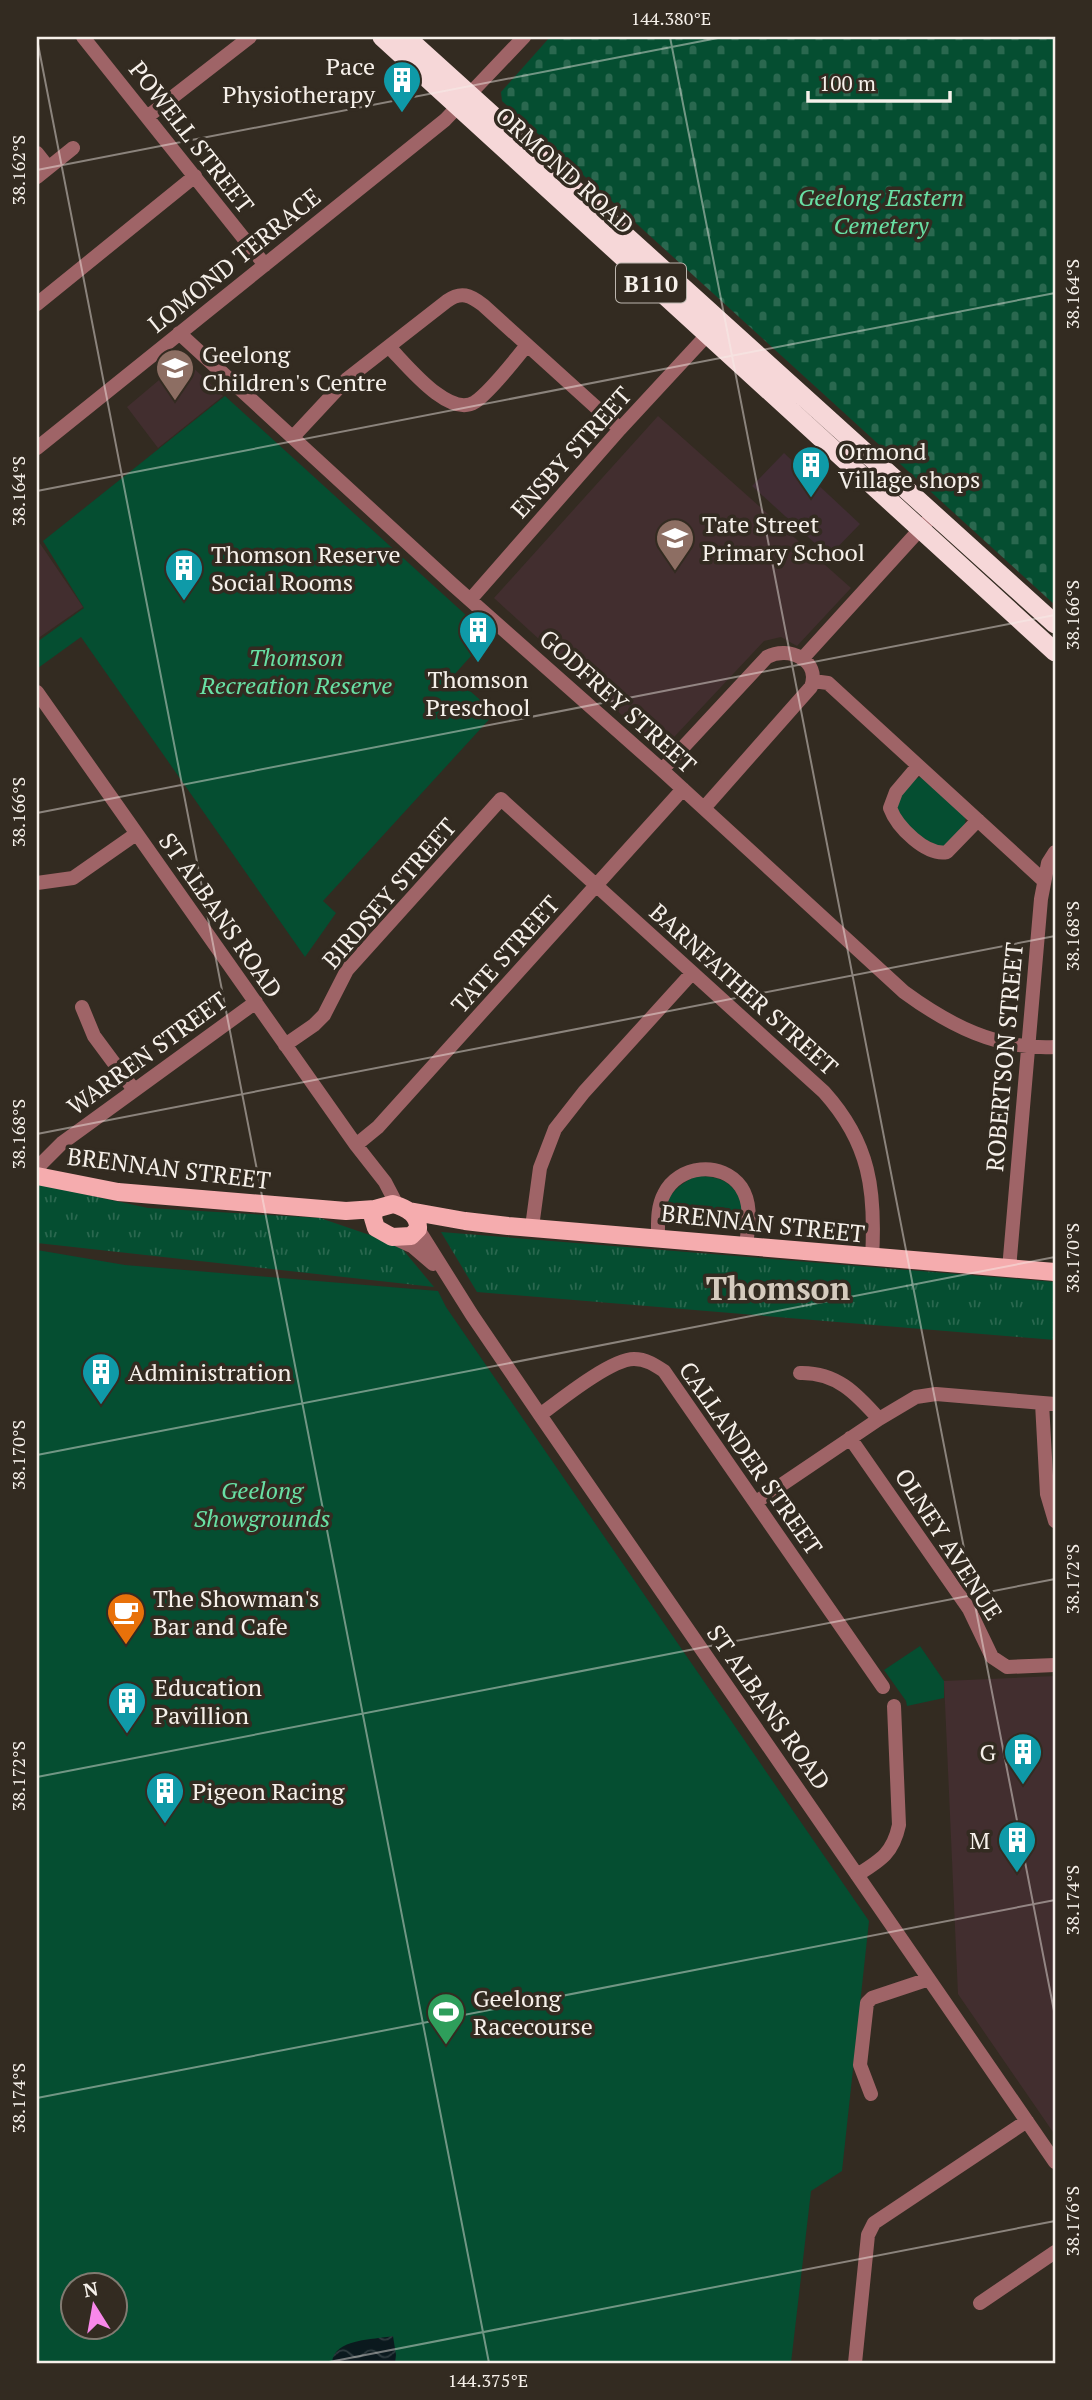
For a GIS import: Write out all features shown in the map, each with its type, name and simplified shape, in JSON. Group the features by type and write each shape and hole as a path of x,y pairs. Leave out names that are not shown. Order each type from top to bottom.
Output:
{"highway":[{"name":"ORMOND ROAD","path":"382,37 466,101 928,521 1055,652"},
{"name":"ORMOND ROAD","path":"406,37 466,101 708,334 928,521 1055,624"}],"main road":[{"name":"BRENNAN STREET","path":"37,1174 118,1192 296,1207 346,1210 375,1208"},
{"path":"386,1204 403,1208 417,1218 418,1229 409,1237 388,1236 375,1225 375,1208 386,1204"},
{"name":"BRENNAN STREET","path":"296,1207 334,1216 388,1236"},
{"name":"BRENNAN STREET","path":"403,1208 465,1221 1055,1272"},
{"name":"BRENNAN STREET","path":"418,1229 465,1221"}],"street":[{"name":"POWELL STREET","path":"83,37 265,265"},
{"path":"147,117 250,37"},
{"name":"LOMOND TERRACE","path":"37,448 466,101 524,37"},
{"path":"37,153 43,172 73,148"},
{"path":"37,304 195,176"},
{"path":"293,437 334,391 447,301 464,295 483,305 620,429"},
{"name":"GODFREY STREET","path":"179,333 904,992 932,1013 981,1037 1055,1047"},
{"name":"ENSBY STREET","path":"470,600 620,429 708,334"},
{"path":"389,347 441,398 460,406 480,398 527,345"},
{"path":"802,659 928,521"},
{"path":"662,770 767,657 775,652 787,651 802,659 809,666 813,681 811,687 704,808"},
{"path":"813,681 828,683 1043,880"},
{"name":"ST ALBANS ROAD","path":"37,692 403,1208"},
{"path":"918,766 895,792 890,808 896,820 916,839 932,851 947,852 954,848 978,820"},
{"name":"TATE STREET","path":"356,1145 378,1127 683,789"},
{"name":"BARNFATHER STREET","path":"501,799 824,1092 841,1111 855,1135 869,1173 874,1209 872,1258"},
{"name":"BIRDSEY STREET","path":"285,1045 314,1026 324,1015 347,970 501,799"},
{"path":"37,883 73,878 136,834"},
{"name":"ROBERTSON STREET","path":"1009,1269 1043,880 1048,863 1055,852"},
{"path":"532,1227 535,1187 555,1129 583,1093 692,973"},
{"name":"WARREN STREET","path":"37,1174 41,1164 54,1149 256,1002"},
{"path":"82,1007 94,1036 134,1090"},
{"name":"ST ALBANS ROAD","path":"369,1163 378,1187 375,1208"},
{"path":"658,1237 659,1210 662,1196 668,1186 684,1174 703,1168 722,1172 741,1187 749,1214 746,1246"},
{"name":"ST ALBANS ROAD","path":"418,1229 540,1415 1055,2162"},
{"name":"ST ALBANS ROAD","path":"388,1236 412,1246 447,1277"},
{"name":"CALLANDER STREET","path":"540,1415 617,1363 636,1359 664,1371 883,1687"},
{"path":"800,1373 820,1374 845,1385 879,1419"},
{"path":"756,1502 879,1419 916,1397 925,1395 1049,1403 1047,1494 1055,1521"},
{"name":"OLNEY AVENUE","path":"850,1438 969,1609 992,1657 1007,1667 1055,1665"},
{"path":"857,1875 887,1854 895,1842 898,1829 900,1811 894,1706"},
{"path":"871,2094 860,2065 867,2003 872,1998 929,1979"},
{"path":"855,2363 868,2235 874,2223 1027,2121"},
{"path":"980,2303 1055,2252"}],"shaded area":[{"name":"Geelong Children's Centre","path":"184,359 223,396 158,448 127,407"},
{"name":"Tate Street Primary School","path":"658,416 851,588 797,646 781,637 764,641 661,751 494,598"},
{"path":"784,453 860,524 829,556 752,486"},
{"path":"37,539 83,607 37,639"},
{"path":"1055,1676 1055,2135 958,1994 944,1681"}],"green space":[{"name":"Geelong Eastern Cemetery","path":"550,37 1055,37 1055,605 502,101 501,92"},
{"name":"Thomson Recreation Reserve","path":"225,396 489,636 453,676 495,713 323,901 336,913 305,957 81,637 37,667 37,642 84,608 43,541"},
{"path":"923,776 966,814 965,824 946,847 931,842 914,831 896,808 895,801 915,779"},
{"path":"697,1176 721,1180 736,1192 742,1213 735,1224 728,1228 671,1223 667,1216 668,1201 677,1188"},
{"path":"37,1184 148,1208 320,1218 399,1245 434,1287 37,1243"},
{"path":"441,1232 1055,1282 1055,1340 477,1292"},
{"name":"Geelong Racecourse","path":"37,1250 125,1265 438,1291 446,1307 869,1921 842,2171 811,2191 791,2363 37,2363"},
{"path":"920,1646 944,1681 944,1698 907,1706 884,1670"}],"water":[{"path":"393,2336 395,2363 332,2363 334,2355 347,2345"}],"place":[{"name":"Pace Physiotherapy","path":"402,114"},
{"name":"Geelong Children's Centre","path":"175,402"},
{"name":"Ormond Village shops","path":"811,499"},
{"name":"Tate Street Primary School","path":"675,572"},
{"name":"Thomson Reserve Social Rooms","path":"184,602"},
{"name":"Thomson Preschool","path":"478,664"},
{"name":"Administration","path":"101,1406"},
{"name":"The Showman's Bar and Cafe","path":"126,1646"},
{"name":"Education Pavillion","path":"127,1735"},
{"name":"G","path":"1023,1786"},
{"name":"Pigeon Racing","path":"165,1825"},
{"name":"M","path":"1017,1874"},
{"name":"Geelong Racecourse","path":"446,2046"}],"district":[{"name":"Thomson","path":"778,1288"}],"park label":[{"name":"Geelong Showgrounds","path":"262,1504"}]}
